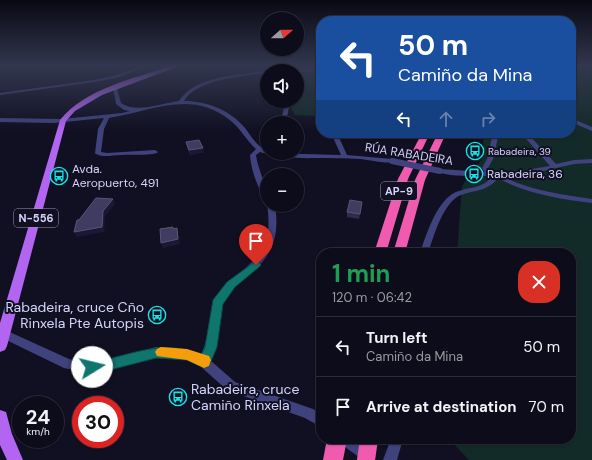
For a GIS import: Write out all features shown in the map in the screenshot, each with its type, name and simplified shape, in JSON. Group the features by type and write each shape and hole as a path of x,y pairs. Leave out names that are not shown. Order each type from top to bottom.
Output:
{"highway":[{"name":"AP-9","path":"382,248 403,179 424,138"},
{"name":"AP-9","path":"400,248 420,180 440,138"},
{"path":"333,460 336,444"},
{"path":"366,460 368,444"}],"main road":[{"path":"63,120 68,114 82,104 115,88"},
{"name":"N-556","path":"0,346 2,333 63,120"},
{"path":"0,418 4,435 15,460"}],"street":[{"path":"0,94 46,87"},
{"path":"181,102 182,98 197,87"},
{"path":"115,88 117,101 122,106 129,110 149,109"},
{"path":"186,95 201,104 217,109 234,121 260,146"},
{"path":"0,120 63,120 107,117 181,102 201,104"},
{"path":"107,117 101,129 98,153 105,155 123,153 142,155 155,152"},
{"path":"576,122 592,129"},
{"path":"336,138 345,158"},
{"path":"495,138 490,159 485,168 492,173 504,179 556,196 592,201"},
{"path":"529,138 553,165"},
{"path":"260,153 253,155 253,163 260,184"},
{"name":"RÚA RABADEIRA","path":"304,154 345,158 373,157 440,171 458,173 526,172 573,161 592,161"},
{"path":"426,248 439,216 451,198 458,194 482,188 490,184 494,179 492,173"},
{"path":"204,362 211,347 217,303 231,284 256,265 269,247 273,232 274,218 273,212"},
{"path":"2,333 68,364 82,367 102,366 156,352 187,355 204,362 231,386 309,413 316,418"},
{"path":"353,444 375,460"},
{"path":"390,460 395,444"}],"green space":[{"path":"304,87 316,87 316,116 295,115 291,108 304,108"},
{"path":"576,87 592,87 592,460 469,460 454,444 576,444 576,248 457,248 462,186 484,156 484,138 576,138"}],"building":[{"path":"199,140 203,148 189,150 186,142"},
{"path":"96,198 113,199 103,211 102,227 74,232 77,220 79,220"},
{"path":"350,200 362,202 360,214 347,212"},
{"path":"173,227 173,229 177,228 178,239 161,243 160,229"}],"slow traffic":[{"path":"161,352 187,355 204,362 205,360"}],"place":[{"name":"Rabadeira, 39","path":"475,151"},
{"name":"Rabadeira, 36","path":"474,174"},
{"name":"Avda. Aeropuerto, 491","path":"59,176"},
{"name":"Rabadeira, cruce Cño Rinxela Pte Autopis","path":"157,315"},
{"name":"Rabadeira, cruce Camiño Rinxela","path":"178,397"}],"route":[{"path":"92,367 102,366 156,352 187,355 204,362 211,347 217,303 231,284 256,265"}]}
